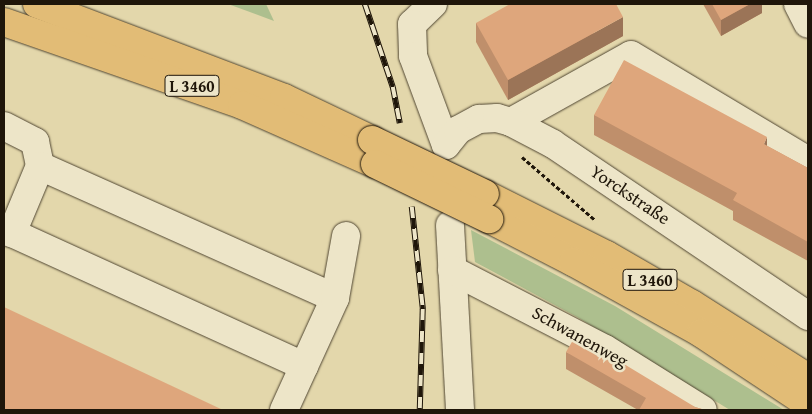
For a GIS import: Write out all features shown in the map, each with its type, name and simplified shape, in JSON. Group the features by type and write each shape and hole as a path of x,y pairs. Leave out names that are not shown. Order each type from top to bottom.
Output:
{"main road":[{"name":"L 3460","path":"37,4 275,95 374,152 487,206 624,265 808,378"},
{"name":"L 3460","path":"4,22 374,152"},
{"name":"L 3460","path":"487,206 573,262 701,333 808,404"}],"street":[{"path":"407,14 433,4"},
{"path":"798,4 808,24"},
{"name":"Yorckstraße","path":"407,14 413,56 446,145 458,130 479,120 497,118 511,122 553,144 808,316"},
{"path":"511,122 631,56 808,161"},
{"path":"4,126 35,142 40,166 8,243 304,366"},
{"path":"40,166 335,298"},
{"path":"450,225 460,410"},
{"path":"284,410 335,298 346,236"},
{"name":"Schwanenweg","path":"452,270 605,349 703,410"}],"path":[{"path":"517,152 600,225"}],"green space":[{"path":"228,4 266,4 274,21"},
{"path":"471,230 615,306 784,410 730,410 577,317 475,262"}],"building":[{"path":"510,4 616,4 623,17 508,80 476,23"},
{"path":"712,4 750,4 721,20"},
{"path":"624,60 767,137 764,144 808,168 808,242 733,200 737,193 594,115"},
{"path":"4,307 223,410 4,410"},
{"path":"576,335 695,407 705,410 639,410 646,398 566,352"}],"railway":[{"path":"365,4 393,87 400,123"},
{"path":"412,207 423,309 420,410"}]}
